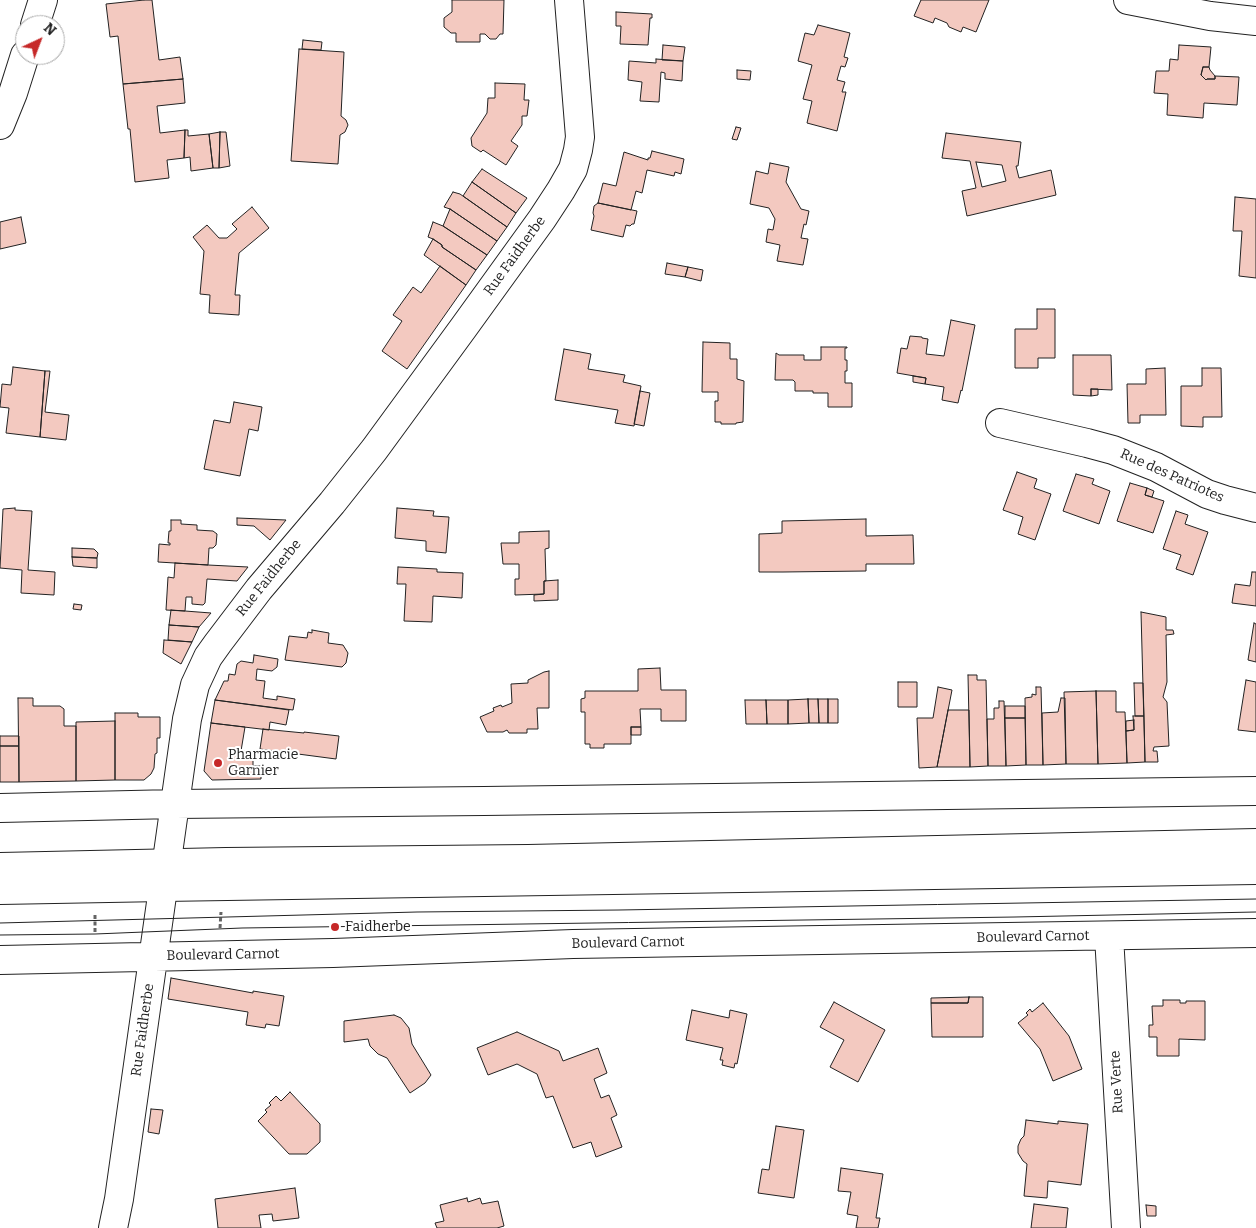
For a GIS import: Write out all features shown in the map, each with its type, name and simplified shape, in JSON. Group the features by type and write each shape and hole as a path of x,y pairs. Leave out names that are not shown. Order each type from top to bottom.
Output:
{"street":[{"path":"38,15 43,0"},
{"name":"Rue Faidherbe","path":"113,1228 120,1191 187,719 196,685 208,657 239,614 332,503 380,442 542,220 573,169 580,137 580,122 569,0"},
{"path":"1128,0 1210,16 1256,21"},
{"path":"0,125 22,65"},
{"name":"Rue des Patriotes","path":"1000,424 1087,442 1113,450 1156,467 1207,494 1256,508"},
{"path":"0,808 175,804 1256,791"},
{"path":"0,890 165,875 528,859 1256,842"},
{"path":"0,867 165,875 1256,870"},
{"name":"Boulevard Carnot","path":"0,960 333,953 573,944 1256,933"},
{"name":"Rue Verte","path":"1109,936 1126,1228"}],"building":[{"path":"152,0 159,60 180,57 183,79 123,84 118,36 110,37 106,4"},
{"path":"452,0 504,0 503,34 500,34 496,39 490,39 485,34 480,34 480,42 456,42 456,33 451,33 444,27 444,18 452,12"},
{"path":"921,0 989,0 976,32 963,27 961,32 935,18 933,23 914,16"},
{"path":"616,12 652,14 648,45 620,44 621,26 616,26"},
{"path":"818,25 850,33 844,57 848,58 845,67 841,66 837,80 845,82 842,92 846,92 837,131 807,123 812,101 803,99 812,65 798,61 805,33 814,35"},
{"path":"303,40 322,42 321,50 302,49"},
{"path":"663,45 685,47 683,61 662,60"},
{"path":"1179,45 1211,47 1209,67 1203,67 1201,75 1206,80 1215,79 1215,76 1239,77 1237,105 1204,103 1203,118 1167,115 1168,94 1154,93 1156,71 1169,71 1170,59 1178,60"},
{"path":"299,49 344,52 341,116 348,125 345,132 340,135 338,164 291,161"},
{"path":"656,59 683,61 682,81 665,79 665,73 661,72 659,102 640,101 642,82 628,80 629,61 656,63"},
{"path":"1203,67 1209,67 1215,79 1206,80 1201,75"},
{"path":"737,70 751,71 750,80 737,79"},
{"path":"183,79 185,103 157,106 160,133 185,130 184,158 167,160 169,178 135,182 123,84"},
{"path":"495,83 525,84 524,100 529,100 527,116 522,116 522,125 511,141 518,146 506,165 483,150 481,152 472,146 471,138 487,113 488,98 495,98"},
{"path":"736,127 741,128 737,140 732,139"},
{"path":"185,130 188,130 188,136 209,134 213,168 191,171 190,157 184,158"},
{"path":"220,132 219,168 213,168 209,134"},
{"path":"220,132 226,132 230,166 219,168"},
{"path":"946,133 1021,142 1018,166 1016,166 1019,178 1051,170 1056,195 967,216 962,191 976,188 970,161 942,158","holes":["976,162 1002,165 1006,181 982,187"]},
{"path":"652,151 684,159 681,174 675,172 674,176 647,170 642,193 636,191 631,210 598,203 603,183 616,186 624,152 648,160"},
{"path":"770,163 789,167 786,182 801,209 809,211 801,238 808,239 803,265 777,261 780,245 766,242 768,229 773,230 775,219 769,208 750,204 756,171 768,174"},
{"path":"482,169 527,198 516,213 472,182"},
{"path":"472,182 516,213 507,227 463,196"},
{"path":"453,192 460,194 507,227 497,241 450,209 444,207"},
{"path":"1235,197 1256,199 1256,278 1239,276 1242,231 1233,231"},
{"path":"598,203 637,211 634,224 626,225 623,237 591,230 594,206"},
{"path":"252,207 269,228 239,253 235,295 240,295 239,315 209,313 210,295 200,294 204,251 193,237 207,225 219,238 227,238 237,229 232,224"},
{"path":"450,209 497,241 487,255 443,226"},
{"path":"21,217 26,243 0,249 0,222"},
{"path":"433,222 443,226 487,255 476,270 428,237"},
{"path":"433,239 476,270 466,285 424,255"},
{"path":"667,263 688,267 685,277 665,274"},
{"path":"440,266 466,285 407,369 382,351 402,321 393,315 413,287 421,293"},
{"path":"688,267 703,270 701,281 685,277"},
{"path":"1037,309 1055,309 1055,358 1038,358 1038,368 1015,368 1015,329 1037,329"},
{"path":"951,320 975,325 958,403 942,400 944,387 925,384 926,378 897,373 901,348 907,349 910,336 928,339 926,354 944,356"},
{"path":"703,342 730,343 730,359 737,359 737,379 744,381 743,422 721,424 721,422 715,422 715,401 718,401 718,392 702,392"},
{"path":"821,347 847,347 845,348 847,371 845,371 845,383 852,383 852,407 828,407 828,393 795,391 795,382 793,380 775,380 776,353 779,355 804,355 804,360 821,360"},
{"path":"564,349 591,354 588,369 625,375 623,382 641,386 634,426 615,423 618,410 555,400"},
{"path":"1073,355 1111,355 1112,390 1091,389 1091,396 1073,395"},
{"path":"13,367 45,371 40,437 6,433 9,408 0,407 2,384 11,385"},
{"path":"1165,368 1166,415 1140,415 1140,423 1128,423 1127,384 1146,384 1146,369"},
{"path":"1202,368 1221,368 1222,417 1203,417 1203,427 1181,426 1181,386 1202,386"},
{"path":"45,371 50,371 45,412 69,415 66,440 40,437"},
{"path":"913,376 926,378 925,384 913,382"},
{"path":"1091,389 1098,389 1098,395 1091,396"},
{"path":"640,391 650,393 644,426 634,424"},
{"path":"234,402 262,407 258,431 249,429 240,476 204,469 214,420 230,423"},
{"path":"1017,472 1037,479 1034,488 1051,494 1035,540 1018,534 1023,517 1003,510"},
{"path":"1076,474 1094,479 1092,484 1110,491 1099,524 1063,511"},
{"path":"1130,483 1147,488 1145,495 1164,501 1153,533 1117,521"},
{"path":"1147,488 1154,491 1152,497 1145,495"},
{"path":"15,508 15,510 32,511 28,570 55,572 54,595 21,593 22,570 0,568 3,509"},
{"path":"397,508 434,511 433,516 449,517 446,553 426,551 426,541 395,538"},
{"path":"1176,511 1188,515 1185,524 1208,532 1193,575 1176,569 1181,555 1163,549"},
{"path":"237,518 286,520 270,540 254,526 237,525"},
{"path":"866,519 866,536 913,535 914,564 866,564 866,571 759,572 759,534 782,533 782,521"},
{"path":"171,520 181,520 181,524 197,525 197,530 213,531 217,534 216,545 213,548 209,548 208,565 158,562 159,544 170,545 168,543"},
{"path":"549,531 549,548 545,549 546,581 544,581 544,594 515,595 515,579 519,579 519,564 503,564 501,543 519,543 519,532"},
{"path":"72,548 94,549 98,553 97,558 72,557"},
{"path":"72,557 97,558 97,568 73,566"},
{"path":"175,563 248,567 237,581 207,579 205,603 203,605 192,604 192,597 186,597 185,611 166,610 168,577 174,578"},
{"path":"398,567 437,569 437,572 463,573 462,598 433,596 432,622 404,621 406,584 397,584"},
{"path":"1252,572 1256,572 1256,606 1232,603 1235,584 1250,586"},
{"path":"558,580 558,600 534,601 534,595 544,594 544,581"},
{"path":"74,604 82,605 81,610 73,609"},
{"path":"171,610 211,613 199,627 169,625"},
{"path":"1141,612 1166,617 1166,630 1173,630 1174,634 1166,635 1167,682 1163,697 1167,702 1169,746 1154,747 1153,751 1157,751 1158,762 1145,762"},
{"path":"1254,623 1256,624 1256,662 1248,660"},
{"path":"169,625 199,627 192,642 168,640"},
{"path":"312,630 329,633 328,643 343,645 348,653 346,663 342,667 285,660 289,636 307,638 308,632 312,633"},
{"path":"164,640 192,642 181,664 163,653"},
{"path":"254,655 278,659 277,667 272,671 257,669 256,680 265,681 263,698 277,700 277,696 295,699 293,710 215,700 224,681 228,681 229,674 235,675 237,664 241,661 253,663"},
{"path":"660,668 661,690 686,690 686,721 661,721 661,709 640,709 641,727 631,727 631,744 604,744 604,748 590,748 590,744 585,744 585,712 581,712 581,699 585,698 585,691 638,691 638,669"},
{"path":"549,671 549,708 537,708 538,729 527,729 527,733 509,733 507,730 503,732 487,732 480,717 494,711 493,708 512,703 511,684 528,683 528,680"},
{"path":"968,675 977,675 977,680 986,680 988,766 970,767"},
{"path":"1246,680 1256,682 1256,732 1238,730"},
{"path":"898,682 917,682 917,707 898,707"},
{"path":"1134,683 1143,683 1144,716 1135,716"},
{"path":"938,687 952,690 937,767 919,768 917,718 933,718"},
{"path":"1036,687 1041,687 1043,765 1026,765 1025,698 1032,697 1032,694 1036,695"},
{"path":"1096,691 1098,764 1066,764 1064,692"},
{"path":"1096,691 1116,691 1116,712 1125,712 1127,763 1098,764"},
{"path":"18,698 33,698 33,706 60,706 64,709 64,726 76,726 76,781 19,782"},
{"path":"1061,698 1065,698 1066,764 1043,765 1042,713 1058,712"},
{"path":"808,699 818,699 819,723 809,723"},
{"path":"808,699 809,723 788,724 788,700"},
{"path":"818,699 828,699 828,723 819,723"},
{"path":"828,699 838,699 838,723 828,723"},
{"path":"215,700 289,710 286,725 270,722 269,730 211,723"},
{"path":"745,700 766,700 767,724 746,724"},
{"path":"766,700 788,700 788,724 767,724"},
{"path":"999,701 1004,701 1006,766 988,766 987,719 994,719 994,708 999,708"},
{"path":"1005,706 1025,706 1025,718 1005,718"},
{"path":"948,710 969,710 970,767 937,767"},
{"path":"115,713 138,713 138,717 160,717 160,738 157,738 154,768 151,774 144,780 115,780"},
{"path":"1133,716 1144,716 1145,762 1127,763 1126,731 1134,730"},
{"path":"1005,718 1025,718 1026,765 1006,766"},
{"path":"1134,720 1134,730 1126,731 1126,721"},
{"path":"115,721 115,780 76,781 76,722"},
{"path":"211,723 245,727 241,751 253,751 253,766 261,766 261,779 212,780 204,771"},
{"path":"631,727 641,727 641,735 631,735"},
{"path":"263,729 339,736 336,759 260,749"},
{"path":"0,736 19,736 19,746 0,746"},
{"path":"0,746 19,746 19,782 0,782"},
{"path":"171,978 253,993 253,991 284,996 279,1026 266,1024 265,1028 246,1025 248,1012 168,999"},
{"path":"969,997 968,1003 931,1003 931,998"},
{"path":"969,997 983,997 983,1037 932,1037 931,1003 968,1003"},
{"path":"1163,1000 1180,1000 1180,1003 1186,1003 1186,1001 1205,1001 1205,1040 1179,1039 1179,1056 1157,1056 1157,1037 1149,1037 1149,1025 1153,1025 1152,1006 1163,1006"},
{"path":"834,1002 885,1030 858,1082 830,1067 844,1040 820,1027"},
{"path":"1043,1003 1069,1036 1082,1069 1053,1081 1040,1049 1018,1023 1028,1015 1026,1013 1030,1009 1032,1012"},
{"path":"692,1010 729,1018 730,1010 747,1014 737,1064 735,1063 734,1068 722,1065 723,1060 720,1060 723,1048 686,1040"},
{"path":"394,1015 401,1018 409,1028 412,1044 431,1075 425,1083 410,1093 387,1058 378,1054 370,1046 368,1039 344,1042 344,1021"},
{"path":"517,1032 559,1051 563,1061 598,1048 607,1073 594,1079 601,1098 609,1095 617,1115 611,1118 622,1147 596,1157 591,1142 573,1148 553,1096 546,1098 537,1074 517,1064 488,1075 477,1048"},
{"path":"290,1092 320,1124 320,1142 307,1154 289,1154 258,1121 267,1112 265,1110 271,1105 269,1103 276,1096 281,1101"},
{"path":"151,1109 163,1110 159,1134 148,1132"},
{"path":"1026,1120 1058,1124 1058,1121 1088,1124 1081,1185 1048,1181 1047,1198 1024,1196 1027,1164 1018,1153 1018,1146 1024,1136"},
{"path":"776,1126 804,1130 794,1198 758,1193 762,1169 769,1170"},
{"path":"841,1168 883,1174 876,1218 880,1218 878,1228 856,1228 858,1216 847,1214 851,1192 838,1191"},
{"path":"295,1188 299,1218 273,1221 272,1214 259,1215 261,1228 218,1228 215,1199"},
{"path":"467,1198 468,1202 480,1198 482,1204 498,1201 504,1226 497,1228 437,1228 435,1223 444,1221 440,1205"},
{"path":"1034,1204 1068,1208 1066,1228 1031,1228"},
{"path":"1146,1205 1156,1206 1156,1216 1147,1216"}],"tram line":[{"path":"0,923 417,912 1256,899"},
{"path":"0,935 95,934 242,928 1256,912"}],"place":[{"name":"Pharmacie Garnier","path":"218,763"},
{"name":"Faidherbe","path":"335,927"}]}
